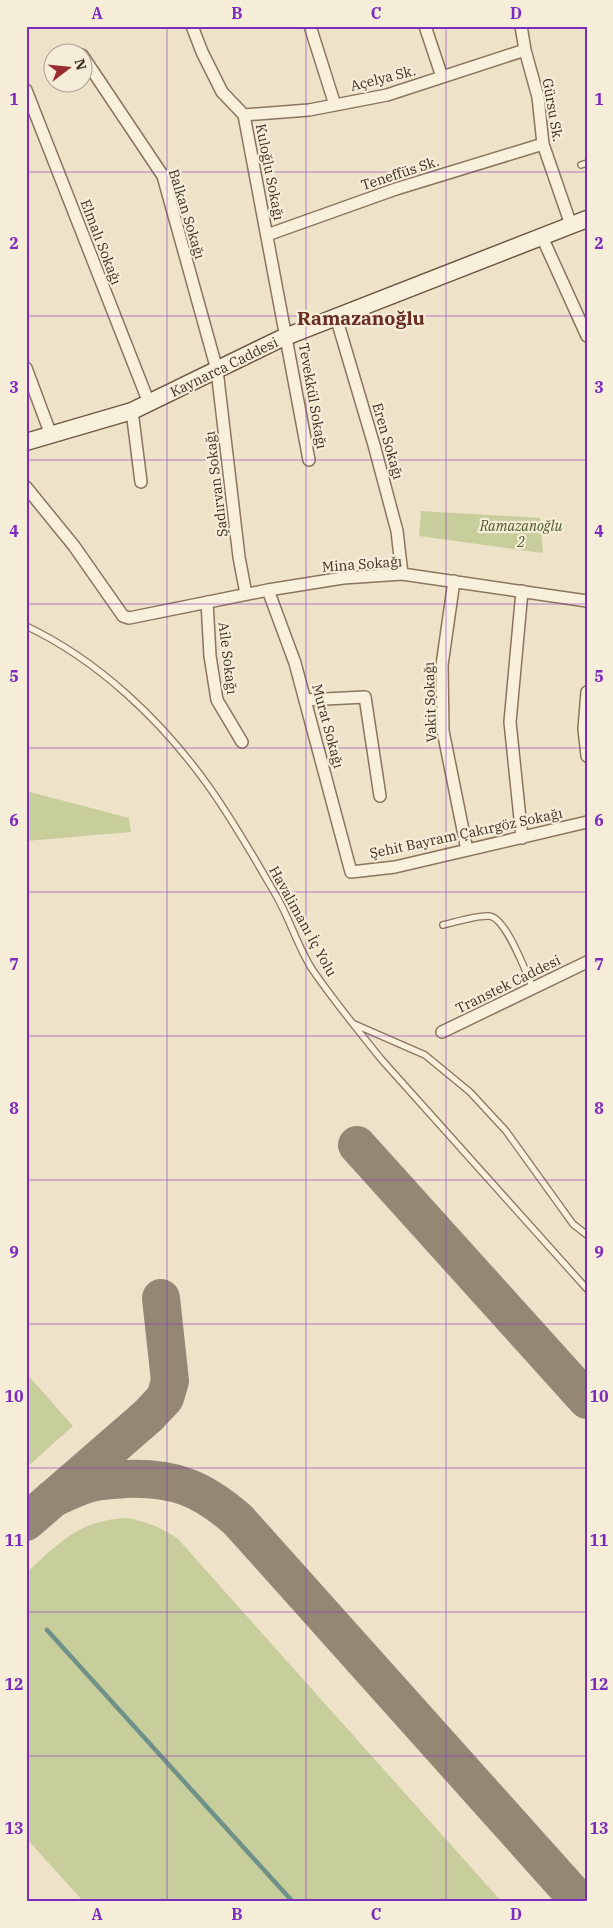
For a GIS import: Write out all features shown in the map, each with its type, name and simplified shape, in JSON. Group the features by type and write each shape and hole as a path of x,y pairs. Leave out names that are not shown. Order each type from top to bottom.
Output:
{"main road":[{"name":"Kaynarca Caddesi","path":"26,442 132,411 287,337 587,219"}],"street":[{"name":"Kuloğlu Sokağı","path":"192,26 202,52 222,92 244,115 287,337"},
{"path":"310,26 335,105"},
{"path":"425,26 442,77"},
{"name":"Gürsu Sk.","path":"521,26 525,50 538,97 543,144 571,225"},
{"name":"Açelya Sk.","path":"244,115 308,110 387,96 525,50"},
{"name":"Balkan Sokağı","path":"92,70 163,176 218,370"},
{"name":"Elmalı Sokağı","path":"26,90 149,404"},
{"name":"Teneffüs Sk.","path":"267,235 396,189 543,144"},
{"path":"542,237 587,336"},
{"name":"Eren Sokağı","path":"336,317 397,531 402,574"},
{"name":"Tevekkül Sokağı","path":"287,337 309,460"},
{"path":"26,368 51,435"},
{"name":"Şadırvan Sokağı","path":"218,370 239,557 246,594"},
{"path":"132,411 141,482"},
{"name":"Mina Sokağı","path":"26,487 74,546 124,616 129,618 268,590 343,578 402,574 587,600"},
{"name":"Vakit Sokağı","path":"454,581 442,664 443,731 468,850"},
{"name":"Murat Sokağı","path":"268,590 295,663 351,872"},
{"path":"522,591 510,722 522,838"},
{"name":"Aile Sokağı","path":"207,602 210,656 218,700 242,742"},
{"path":"587,692 584,729 587,756"},
{"path":"305,700 365,697 380,796"},
{"name":"Şehit Bayram Çakırgöz Sokağı","path":"351,872 395,867 587,822"},
{"name":"Transtek Caddesi","path":"442,1032 587,962"}],"lane":[{"name":"Havalimanı İç Yolu","path":"26,626 60,644 119,688 145,712 181,751 226,812 278,898 311,967 352,1024 587,1289"},
{"path":"443,925 489,916 496,918 505,928 533,988"},
{"path":"352,1024 425,1055 470,1092 506,1131 573,1224 587,1235"}],"green space":[{"name":"Ramazanoğlu 2","path":"421,511 540,518 543,553 419,536"},
{"path":"26,791 129,818 131,832 26,841"},
{"path":"26,1373 73,1426 26,1468"},
{"path":"128,1518 166,1531 178,1539 502,1902 84,1902 26,1838 26,1573 60,1543 83,1528 96,1523"}],"waterway":[{"path":"47,1630 293,1902"}],"taxiway":[{"path":"357,1145 587,1400"},
{"path":"26,1522 148,1416 165,1398 170,1381 161,1298"},
{"path":"52,1499 89,1483 106,1480 142,1479 158,1480 186,1487 199,1492 225,1509 238,1520 580,1902"}],"district":[{"name":"Ramazanoğlu","path":"361,318"}]}
